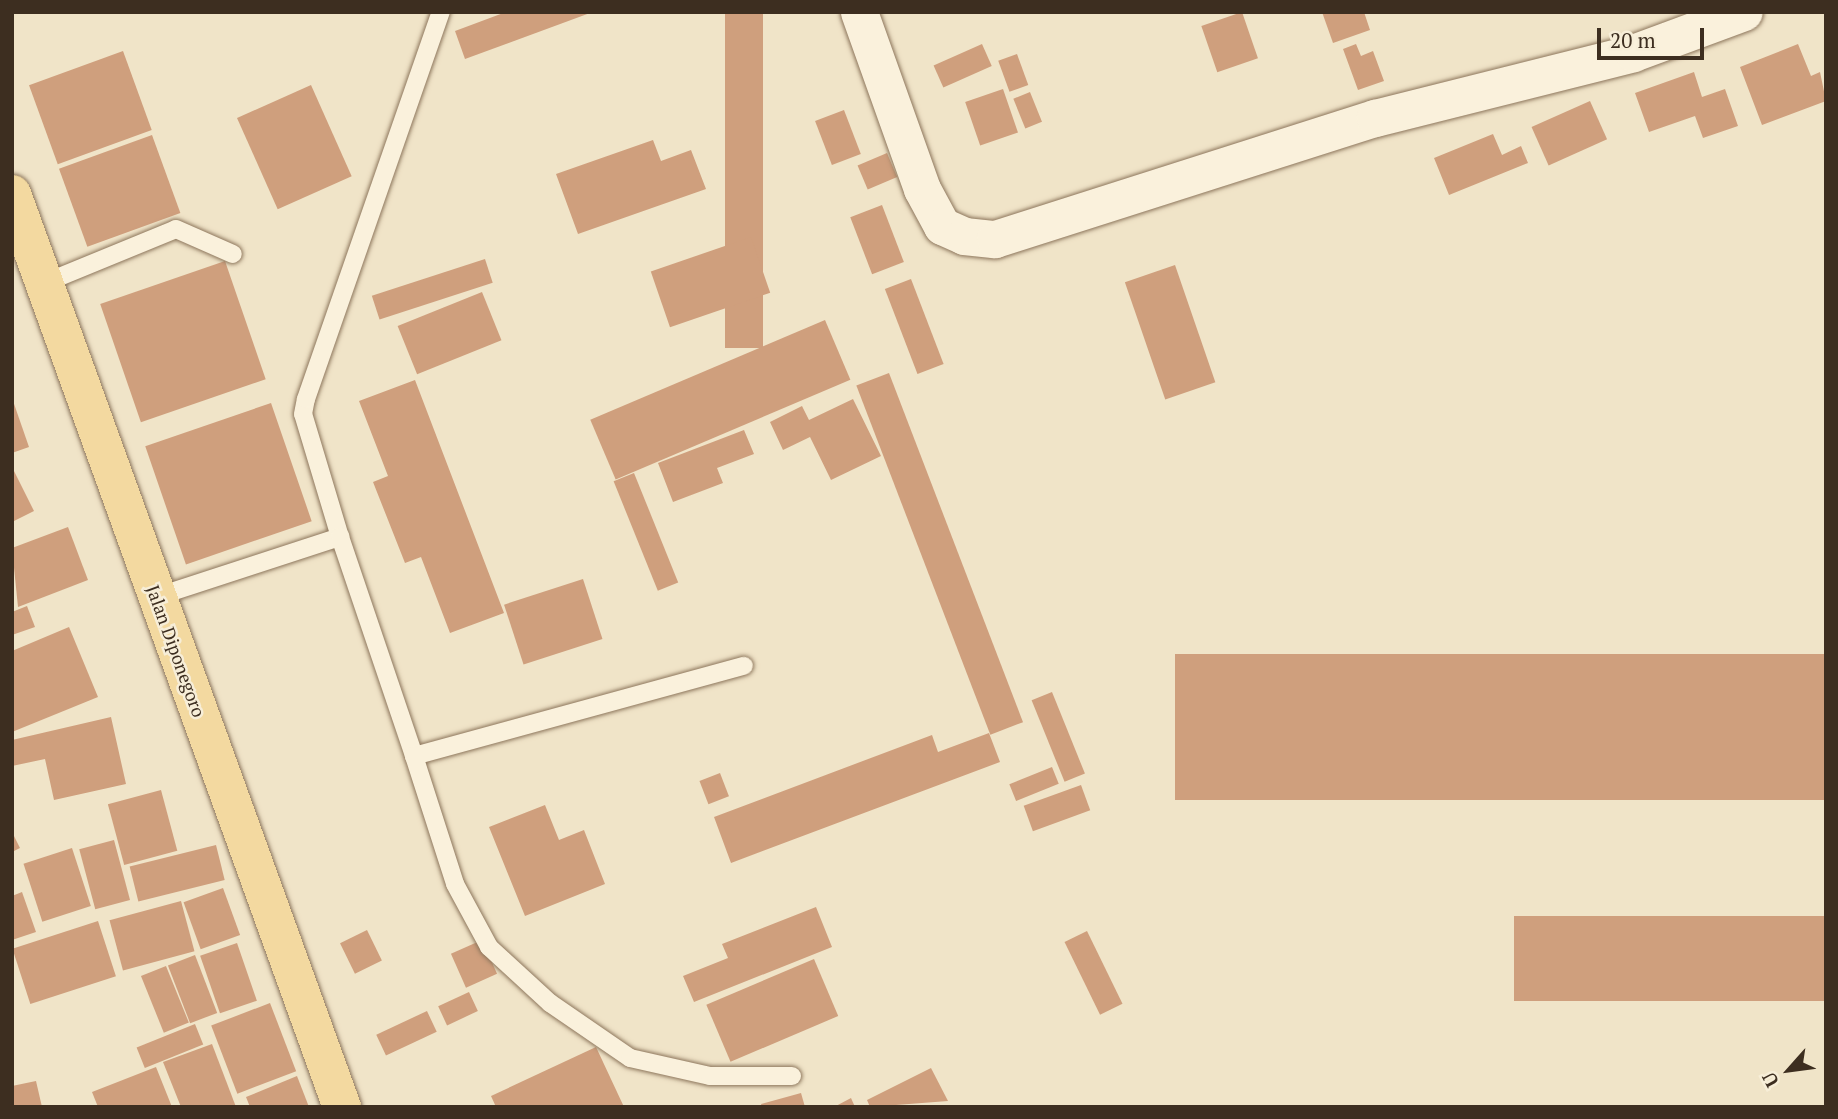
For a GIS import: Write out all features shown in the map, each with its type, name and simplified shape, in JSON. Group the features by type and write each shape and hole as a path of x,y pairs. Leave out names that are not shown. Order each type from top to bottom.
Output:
{"main road":[{"name":"Jalan Diponegoro","path":"12,194 47,282 156,597 342,1107"}],"street":[{"path":"859,12 922,189 942,226 964,236 995,239 1375,118 1633,53 1744,12"}],"lane":[{"path":"442,12 303,414 340,537 455,884 484,936 550,1003 630,1058 710,1076 792,1076"},
{"path":"47,282 176,229 233,254"},
{"path":"156,597 340,537"},
{"path":"414,756 744,666"}],"building":[{"path":"506,12 590,13 465,59 455,31"},
{"path":"725,12 763,12 763,348 725,348"},
{"path":"1242,12 1258,58 1217,72 1201,26"},
{"path":"1322,12 1364,12 1370,30 1333,43"},
{"path":"982,44 992,66 943,87 934,66"},
{"path":"1356,44 1361,56 1373,51 1384,81 1358,90 1343,49"},
{"path":"1798,44 1811,76 1820,72 1826,101 1762,125 1740,67"},
{"path":"123,51 152,130 58,164 29,85"},
{"path":"1017,54 1028,85 1009,92 998,61"},
{"path":"1694,72 1702,97 1725,89 1738,126 1703,138 1695,116 1649,132 1635,93"},
{"path":"311,85 352,176 278,209 237,118"},
{"path":"1003,89 1018,132 980,146 965,102"},
{"path":"1030,92 1042,122 1025,128 1013,99"},
{"path":"1590,101 1607,139 1549,165 1532,127"},
{"path":"844,110 861,154 832,165 815,121"},
{"path":"1493,134 1502,155 1521,146 1528,163 1449,195 1434,158"},
{"path":"152,135 180,213 87,247 59,169"},
{"path":"653,140 661,161 691,150 706,189 578,234 556,174"},
{"path":"887,153 897,177 868,189 858,166"},
{"path":"882,205 904,262 872,274 850,217"},
{"path":"751,237 770,293 670,327 651,272"},
{"path":"485,259 493,283 380,320 372,296"},
{"path":"225,261 266,379 141,422 100,304"},
{"path":"1175,265 1215,382 1165,399 1125,282"},
{"path":"911,279 944,364 917,374 885,289"},
{"path":"482,292 501,340 417,374 398,326"},
{"path":"825,320 850,380 616,479 590,420"},
{"path":"889,373 1023,722 990,735 856,386"},
{"path":"415,380 504,613 450,633 421,557 405,563 373,482 388,476 359,401"},
{"path":"12,398 29,447 12,453"},
{"path":"853,399 881,456 831,480 810,437 783,450 770,422 802,406 809,420"},
{"path":"271,403 312,521 186,564 145,446"},
{"path":"744,430 754,454 717,468 723,483 673,502 658,463"},
{"path":"12,467 34,511 12,522"},
{"path":"634,473 678,582 658,591 614,481"},
{"path":"68,527 88,580 18,607 12,548"},
{"path":"583,579 602,639 524,665 504,605"},
{"path":"27,606 35,627 12,635 12,612"},
{"path":"69,627 98,697 12,732 12,651"},
{"path":"1175,654 1826,654 1826,800 1175,800"},
{"path":"1052,692 1085,774 1065,782 1032,700"},
{"path":"111,717 126,784 54,800 45,759 12,766 12,740"},
{"path":"989,733 1000,762 731,863 714,817 932,735 938,752"},
{"path":"1052,767 1059,784 1016,801 1009,784"},
{"path":"720,773 729,796 708,804 699,781"},
{"path":"1081,785 1090,810 1033,831 1024,806"},
{"path":"161,790 177,851 124,865 108,804"},
{"path":"545,805 559,840 584,830 605,884 525,916 489,827"},
{"path":"12,832 20,848 12,852"},
{"path":"114,840 130,900 95,909 79,849"},
{"path":"216,845 225,880 138,901 130,867"},
{"path":"72,848 91,906 42,922 23,864"},
{"path":"223,888 240,935 201,949 184,902"},
{"path":"22,892 36,932 12,940 12,896"},
{"path":"181,901 194,951 123,970 110,920"},
{"path":"816,907 832,947 694,1002 683,976 728,958 722,944"},
{"path":"1514,916 1826,916 1826,1001 1514,1001"},
{"path":"98,921 116,976 30,1004 12,949"},
{"path":"367,930 382,961 355,974 340,943"},
{"path":"1087,931 1123,1004 1100,1015 1065,942"},
{"path":"482,940 497,974 466,988 451,954"},
{"path":"237,943 257,1001 220,1013 200,956"},
{"path":"195,955 217,1013 190,1023 168,965"},
{"path":"814,959 838,1016 731,1062 706,1005"},
{"path":"166,966 189,1023 164,1033 141,976"},
{"path":"469,992 478,1011 447,1025 438,1006"},
{"path":"270,1003 296,1071 237,1094 211,1026"},
{"path":"427,1011 437,1032 386,1056 376,1035"},
{"path":"195,1024 203,1044 145,1068 137,1048"},
{"path":"212,1044 236,1107 181,1107 163,1062"},
{"path":"596,1047 624,1107 496,1107 491,1096"},
{"path":"156,1067 172,1107 98,1107 92,1092"},
{"path":"931,1068 948,1101 870,1107 867,1100"},
{"path":"297,1076 309,1107 250,1107 246,1097"},
{"path":"36,1081 42,1107 12,1107 12,1086"},
{"path":"801,1093 805,1107 762,1107 761,1104"},
{"path":"851,1098 855,1107 834,1107"}]}
